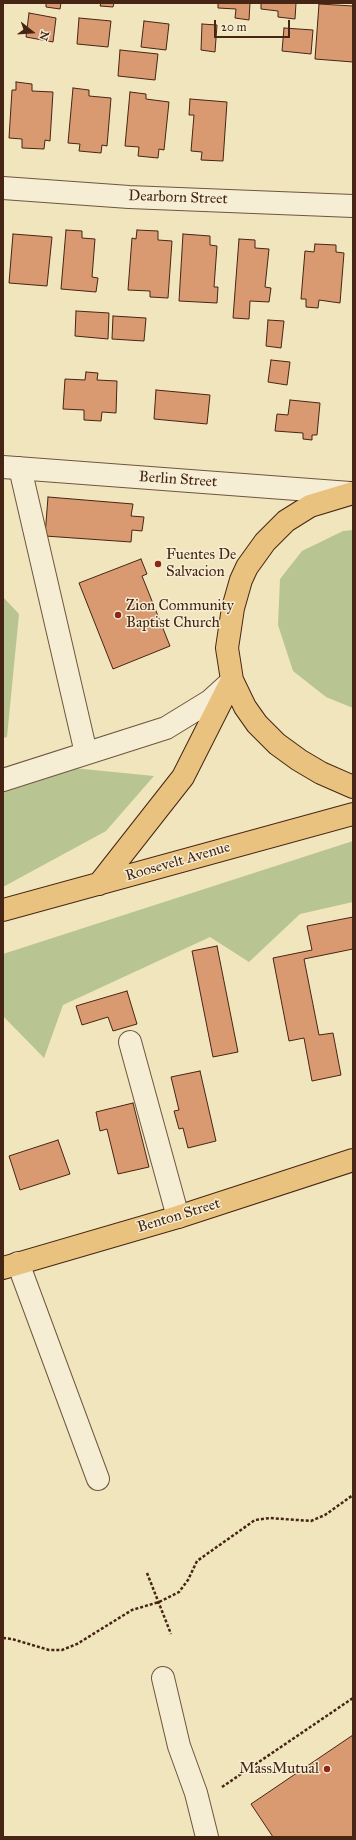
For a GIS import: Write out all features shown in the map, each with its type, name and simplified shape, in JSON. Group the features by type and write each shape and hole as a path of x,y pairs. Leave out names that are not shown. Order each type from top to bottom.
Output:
{"main road":[{"path":"352,493 323,501 297,513 275,530 255,554 241,580 233,608 227,648 232,680 245,707 257,724 277,744 310,767 353,787"},
{"path":"99,884 183,777 232,680"},
{"name":"Roosevelt Avenue","path":"3,910 353,814"},
{"name":"Benton Street","path":"11,1266 178,1217 353,1160"}],"street":[{"name":"Dearborn Street","path":"3,188 129,196 353,206"},
{"name":"Berlin Street","path":"12,468 352,493"},
{"path":"12,468 86,753"},
{"path":"3,780 166,728 210,700 232,680"},
{"path":"130,1042 178,1217"},
{"path":"11,1266 98,1479"},
{"path":"163,1678 179,1746 196,1793 207,1837"}],"path":[{"path":"3,1638 12,1639 49,1650 62,1650 77,1644 132,1610 158,1602 179,1592 188,1580 197,1561 254,1520 270,1518 311,1521 325,1516 353,1495"},
{"path":"147,1573 171,1634"},
{"path":"222,1787 353,1698"}],"green space":[{"path":"353,530 353,708 326,697 293,671 278,625 280,579 302,551 343,531"},
{"path":"3,597 19,614 7,737 3,738"},
{"path":"73,768 154,776 106,831 3,887 3,791"},
{"path":"353,841 353,902 300,914 249,962 210,937 63,1005 44,1058 3,1016 3,954"}],"building":[{"path":"46,3 61,3 60,9 46,7"},
{"path":"101,3 114,3 113,7 100,6"},
{"path":"218,3 250,3 249,20 235,18 236,9 218,8"},
{"path":"261,3 296,3 295,19 278,17 278,11 261,9"},
{"path":"319,4 353,6 353,62 315,59"},
{"path":"29,13 56,18 53,42 26,37"},
{"path":"79,18 111,21 108,47 77,44"},
{"path":"144,21 169,24 166,50 141,47"},
{"path":"202,24 217,25 215,52 201,50"},
{"path":"284,28 313,30 311,54 282,51"},
{"path":"120,50 158,54 155,80 118,76"},
{"path":"16,82 32,84 32,91 53,92 50,141 45,140 44,149 22,148 22,139 9,138 12,90 16,90"},
{"path":"73,88 89,90 89,96 111,98 107,146 102,145 101,153 79,151 80,144 68,143"},
{"path":"130,92 146,94 146,99 169,102 164,150 159,149 158,158 138,156 139,147 125,146"},
{"path":"190,99 227,102 223,161 201,160 202,152 191,151 194,115 189,115"},
{"path":"66,230 82,231 82,238 95,239 92,277 98,278 96,292 61,289"},
{"path":"137,230 158,231 158,240 172,241 168,298 150,297 150,291 128,290 132,238 136,239"},
{"path":"13,234 52,237 47,286 9,283"},
{"path":"183,234 210,236 210,245 217,246 214,287 218,287 217,303 179,301"},
{"path":"239,239 255,240 255,248 269,249 265,287 271,288 269,302 250,301 249,319 233,318"},
{"path":"315,244 336,245 336,252 344,253 340,303 319,300 318,308 306,307 306,299 301,299 305,251 314,252"},
{"path":"76,311 109,313 108,339 75,336"},
{"path":"113,316 146,318 144,341 112,339"},
{"path":"268,320 284,321 281,348 266,346"},
{"path":"271,360 290,362 287,385 268,382"},
{"path":"86,372 98,373 97,380 117,381 116,413 102,412 101,421 84,420 84,410 63,409 65,379 85,380"},
{"path":"156,390 210,395 207,424 154,419"},
{"path":"290,400 320,403 317,435 312,435 312,440 303,439 303,433 275,431 277,414 288,415"},
{"path":"48,497 133,504 131,516 144,517 142,531 132,530 131,542 45,536"},
{"path":"141,559 147,574 142,576 170,646 113,669 79,583"},
{"path":"353,917 353,949 304,959 319,1035 333,1033 341,1075 312,1081 304,1038 289,1041 273,958 312,950 307,926"},
{"path":"217,946 238,1052 213,1057 192,951"},
{"path":"127,991 137,1024 113,1031 108,1017 82,1025 76,1006"},
{"path":"200,1071 216,1141 188,1148 183,1128 179,1129 174,1111 179,1110 171,1077"},
{"path":"133,1103 149,1167 118,1174 107,1129 100,1131 96,1112"},
{"path":"58,1140 70,1174 20,1190 9,1156"},
{"name":"MassMutual","path":"353,1735 353,1837 273,1837 251,1804"}],"place":[{"name":"Fuentes De Salvacion","path":"158,564"},
{"name":"Zion Community Baptist Church","path":"118,615"},
{"name":"MassMutual","path":"327,1769"}]}
